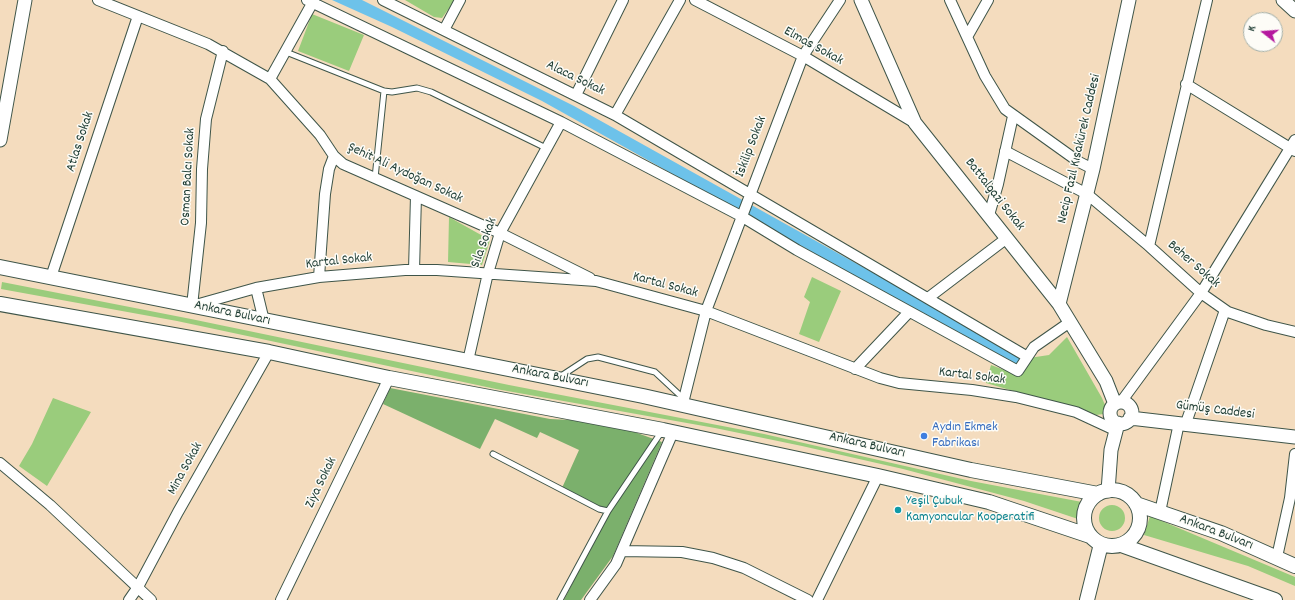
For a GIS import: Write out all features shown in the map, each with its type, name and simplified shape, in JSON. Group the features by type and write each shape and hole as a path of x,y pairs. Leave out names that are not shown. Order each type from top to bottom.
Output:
{"main road":[{"name":"Ankara Bulvarı","path":"0,267 264,321 558,378 658,399 971,470 1103,492"},
{"name":"Ankara Bulvarı","path":"0,304 269,352 389,378 668,431 878,476 996,504 1096,540"},
{"path":"1121,545 1133,537 1139,524 1140,517 1136,504 1124,493 1103,492 1093,498 1086,510 1085,524 1096,540 1108,546 1121,545 1275,600"},
{"name":"Ankara Bulvarı","path":"1136,504 1221,533 1295,566"},
{"path":"1087,600 1096,540"}],"street":[{"path":"0,140 25,0"},
{"name":"Şehit Ali Aydoğan Sokak","path":"98,0 224,52 270,79 320,135 334,156 343,164 500,233 596,281"},
{"name":"Alaca Sokak","path":"384,0 615,115 748,196 928,298 1026,356"},
{"path":"444,30 460,0"},
{"path":"576,95 624,0"},
{"path":"615,115 680,0"},
{"name":"Elmas Sokak","path":"695,0 803,56 914,123"},
{"name":"İskilip Sokak","path":"684,399 706,311 748,196 803,56 840,0"},
{"name":"Battalgazi Sokak","path":"861,0 914,123 989,214 1059,304 1118,403"},
{"path":"950,0 998,99 1005,109 1079,162 1093,169"},
{"path":"967,36 988,0"},
{"name":"Necip Fazıl Kısakürek Caddesi","path":"1059,304 1093,169 1129,0"},
{"path":"1149,246 1206,0"},
{"path":"1283,0 1295,11"},
{"path":"270,79 286,52 311,1 561,122 741,215 797,250 1018,371 1026,356 1034,347 1070,322"},
{"name":"Atlas Sokak","path":"51,277 138,16"},
{"name":"Osman Balcı Sokak","path":"192,306 201,222 202,169 206,119 224,52"},
{"path":"1117,427 1110,416 1111,408 1118,403 1201,292 1293,146 1186,84"},
{"path":"989,214 998,184 1013,116"},
{"name":"Sıla Sokak","path":"468,361 488,273 500,233 561,122"},
{"name":"Beher Sokak","path":"1005,151 1087,194 1201,292 1226,310 1266,325 1295,332"},
{"path":"319,277 324,194 329,169 334,156"},
{"path":"414,270 416,196"},
{"path":"928,298 1008,238"},
{"name":"Kartal Sokak","path":"192,306 256,288 319,277 414,270 488,273 596,281 706,311 855,370 899,383 972,390 1016,397 1076,412 1117,427"},
{"path":"256,288 264,321"},
{"path":"1160,512 1182,423 1226,310"},
{"path":"855,370 909,312"},
{"name":"Mina Sokak","path":"129,600 138,587 178,512 269,352"},
{"name":"Ziya Sokak","path":"281,600 389,378"},
{"path":"1103,492 1117,427 1130,418 1129,407 1118,403"},
{"name":"Gümüş Caddesi","path":"1130,418 1295,437"},
{"path":"590,600 608,577 622,551 668,431"},
{"path":"1277,557 1293,490 1295,454"},
{"path":"0,463 50,505 151,600"},
{"path":"817,600 878,476"},
{"path":"622,551 682,552 713,558 744,568 808,600"}],"lane":[{"path":"286,52 384,91 392,92 417,88 431,92 546,148"},
{"path":"375,178 384,91"},
{"path":"558,378 587,359 598,357 655,372 684,399"},
{"path":"560,600 608,511 668,431"},
{"path":"493,454 599,509 608,511"}],"green space":[{"path":"405,0 455,0 442,18 434,17"},
{"path":"312,14 364,35 349,71 298,51"},
{"path":"449,217 490,240 482,265 448,262"},
{"path":"812,277 841,291 819,342 799,334 810,302 804,297"},
{"path":"2,282 191,319 509,385 764,434 971,481 1082,502 1078,519 1024,501 903,469 802,446 715,428 496,389 177,321 1,289"},
{"path":"1067,337 1102,398 1105,405 1104,414 1096,415 986,383 991,365 1018,375 1029,358 1049,355"},
{"path":"390,388 550,419 590,421 629,430 662,442 613,556 581,600 564,600 608,512 562,488 579,450 540,432 537,438 495,419 480,449 383,404"},
{"path":"53,398 91,412 47,486 19,466 32,444"},
{"path":"1112,505 1122,508 1125,518 1122,528 1112,531 1102,528 1099,518 1102,508"},
{"path":"1150,516 1295,577 1295,586 1248,566 1144,535"}],"water":[{"path":"332,0 362,0 574,106 1024,357 1018,367 542,101 392,27"}],"place":[{"name":"Aydın Ekmek Fabrikası","path":"924,436"},
{"name":"Yeşil Çubuk Kamyoncular Kooperatifi","path":"898,510"}]}
